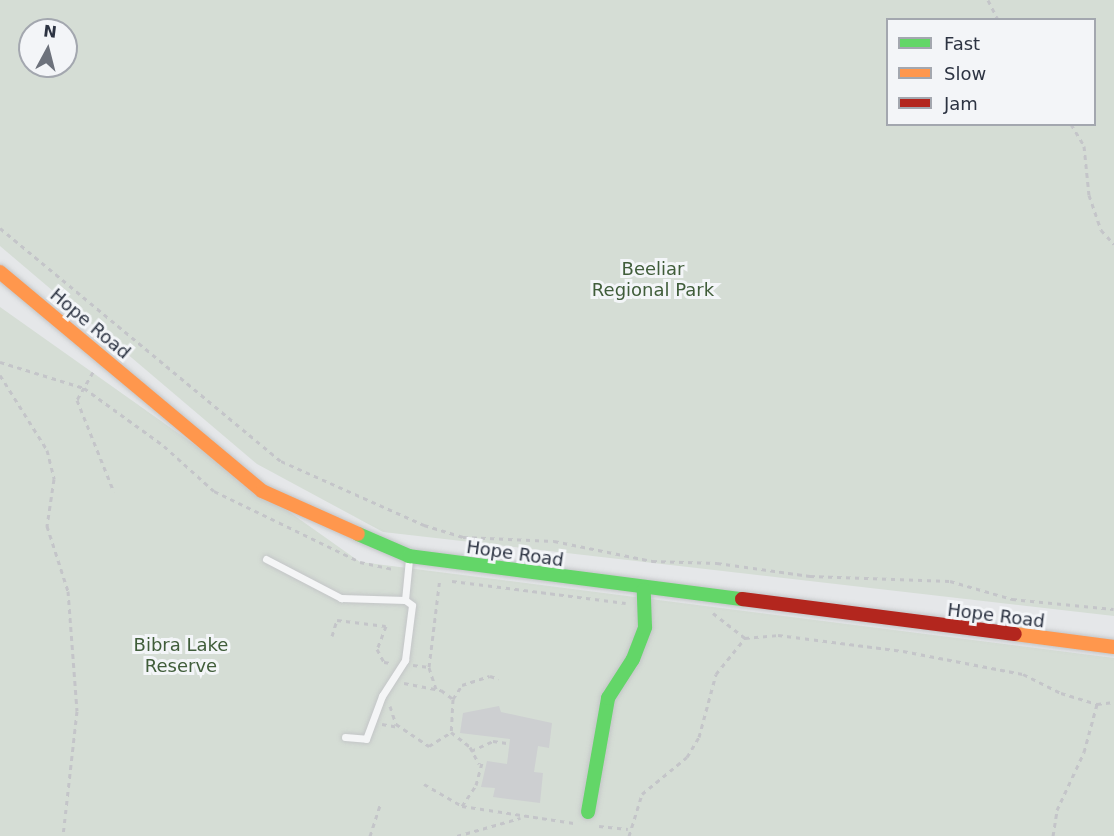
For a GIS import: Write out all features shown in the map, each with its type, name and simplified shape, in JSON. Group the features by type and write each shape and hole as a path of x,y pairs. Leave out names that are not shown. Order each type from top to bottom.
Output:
{"street":[{"name":"Hope Road","path":"0,272 262,491 409,556 645,597 1114,647"},
{"path":"588,820 608,698 633,659 645,627 645,597"}],"lane":[{"path":"405,600 409,556"},
{"path":"266,559 340,598 405,600 412,605 403,664 373,716 366,739 345,737"}],"path":[{"path":"988,0 997,18"},
{"path":"1072,126 1084,146 1089,195 1101,230 1114,244"},
{"path":"0,228 273,455 388,513 462,537 554,541 652,561 717,563 810,576 950,581 1012,599 1114,609"},
{"path":"102,357 77,400 85,428 114,492"},
{"path":"0,362 84,388 164,446 214,491 360,562 396,570"},
{"path":"0,375 47,450 54,479 47,526 68,591 77,711 63,836"},
{"path":"432,576 645,597"},
{"path":"436,689 429,667 440,578"},
{"path":"701,611 712,612 745,638 778,635 903,651 1023,674 1061,693 1097,704 1114,702"},
{"path":"332,636 337,620 386,626 377,650 384,662 429,667"},
{"path":"629,836 629,829 642,794 687,757 699,737 716,674 745,638"},
{"path":"462,806 476,785 481,763 451,732 453,699 462,686 490,676 499,679"},
{"path":"394,682 436,689 453,699"},
{"path":"387,692 400,728"},
{"path":"1053,836 1057,810 1084,752 1097,704"},
{"path":"373,716 388,726 400,728 429,746 451,732"},
{"path":"471,751 493,741 507,743"},
{"path":"424,784 462,806 522,817 588,820 629,829"},
{"path":"370,836 381,803"},
{"path":"457,836 522,817"}],"green space":[{"name":"Beeliar Regional Park","path":"0,0 1114,0 1114,616 383,532 257,464 0,246"},
{"name":"Bibra Lake Reserve","path":"0,307 360,562 1114,658 1114,836 0,836"}],"building":[{"path":"499,706 501,712 552,723 549,748 538,746 534,772 543,773 540,803 493,797 495,788 481,787 487,761 507,764 510,739 460,733 463,713"}],"traffic: fast":[{"path":"358,534 409,556 742,599"},
{"path":"588,812 608,698 633,659 645,627 644,590"}],"traffic: slow":[{"path":"0,272 262,491 358,534"},
{"path":"1015,634 1114,647"}],"traffic: jam":[{"path":"742,599 1015,634"}]}
